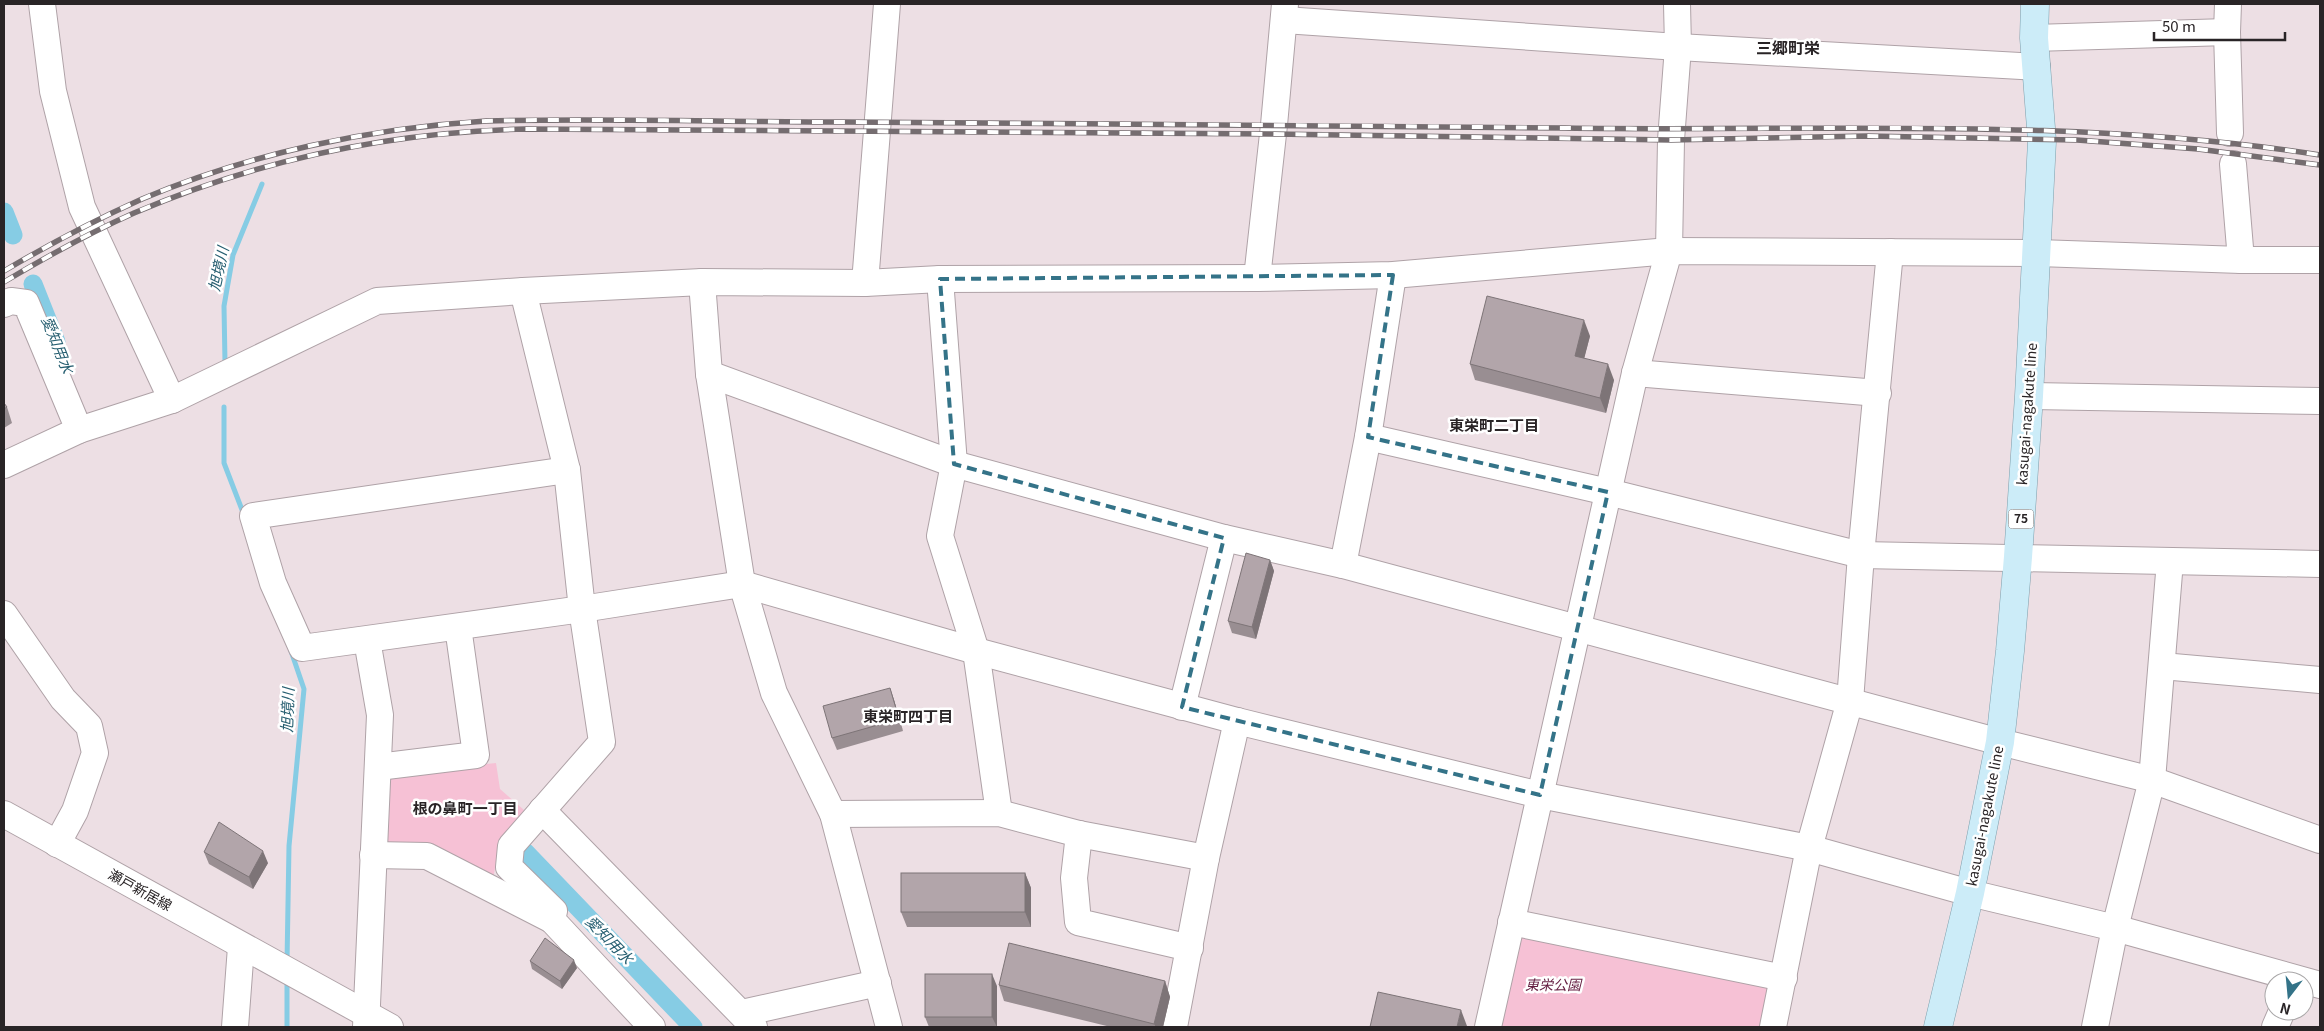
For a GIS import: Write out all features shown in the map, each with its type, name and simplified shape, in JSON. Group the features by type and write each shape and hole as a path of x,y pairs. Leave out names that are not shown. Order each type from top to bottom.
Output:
{"main road":[{"name":"kasugai-nagakute line","path":"1938,1027 1970,893 2000,742 2018,558 2038,253 2042,141 2034,38 2035,4"}],"street":[{"path":"42,4 54,91 82,207 172,400"},
{"path":"865,283 886,4"},
{"path":"1488,1027 1635,373 1669,251 1671,140 1678,46 1677,4"},
{"path":"2228,4 2230,133"},
{"path":"1257,278 1284,12 1678,46 2037,67"},
{"path":"2034,38 2227,32"},
{"path":"2233,164 2241,260"},
{"path":"4,466 78,430 172,400 377,301 702,282 865,283 940,279 1257,278 1393,274 1669,251 2038,253 2241,260 2320,260"},
{"path":"1772,1027 1784,978 1809,848 1850,701 1860,555 1878,392 1890,252"},
{"path":"1343,565 1368,437 1393,274"},
{"path":"940,279 954,464 940,536 976,651 999,814"},
{"path":"702,282 709,374 742,584 774,693 833,814 889,1027"},
{"path":"523,291 566,470 582,609 602,742 511,846 509,867 554,910 552,920"},
{"path":"4,304 11,300 26,303 78,430"},
{"path":"1635,373 1878,392"},
{"path":"709,374 954,464 1224,538 1343,565 2000,742 2152,780 2320,840"},
{"path":"2029,396 2320,401"},
{"path":"1368,437 1608,492 1860,555 2320,564"},
{"path":"566,470 253,516 273,583 302,648 582,609 742,584 976,651 1237,721 1540,795 1809,848 1970,893 2115,928 2268,971"},
{"path":"1182,707 1224,538"},
{"path":"2095,1027 2115,928 2152,780 2170,561"},
{"path":"4,614 63,699 89,726 95,753 75,811 57,844"},
{"path":"378,767 476,755 458,627"},
{"path":"366,1020 380,714 367,640"},
{"path":"2162,666 2320,680"},
{"path":"1174,1027 1206,858 1237,721"},
{"path":"542,810 748,1020 878,983"},
{"name":"瀬戸新居線","path":"4,814 286,971 366,1020 390,1027"},
{"path":"833,814 999,814 1079,834 1206,858"},
{"path":"1079,834 1074,878 1078,922 1190,948"},
{"path":"373,855 427,856 552,920 652,1027"},
{"path":"1511,922 1784,978"},
{"path":"235,1027 241,947"}],"highlighted area":[{"path":"1393,275 1368,437 1608,492 1540,795 1182,707 1224,538 954,464 940,279"}],"green space":[{"path":"496,763 500,789 524,810 499,841 493,881 380,849 381,775"},
{"name":"東栄公園","path":"1518,933 1771,986 1762,1027 1498,1027"}],"building":[{"path":"1487,296 1584,320 1575,356 1608,364 1600,398 1470,364"},
{"path":"1246,553 1270,560 1252,627 1228,621"},
{"path":"890,688 899,719 832,738 823,706"},
{"path":"219,822 263,851 249,877 204,852"},
{"path":"901,873 1025,873 1025,912 901,912"},
{"path":"545,938 574,960 560,981 530,961"},
{"path":"1009,943 1165,981 1154,1024 999,985"},
{"path":"925,974 992,974 992,1017 925,1017"},
{"path":"1378,992 1461,1010 1457,1027 1370,1027"}],"waterway":[{"name":"旭境川","path":"225,363 224,306 233,255 262,184"},
{"name":"愛知用水","path":"4,212 13,235"},
{"name":"愛知用水","path":"33,284 56,342"},
{"name":"旭境川","path":"224,407 224,463 244,515"},
{"name":"旭境川","path":"287,962 289,846 304,689 291,651"},
{"name":"愛知用水","path":"525,852 693,1027"},
{"name":"旭境川","path":"287,980 287,1027"}],"railway":[{"path":"4,271 72,233 124,207 182,183 224,169 267,156 354,137 398,130 486,121 621,120 1660,129 1943,128 2038,130 2132,135 2226,143 2320,155"},
{"path":"4,282 68,246 134,213 181,194 229,178 326,152 375,143 475,131 525,129 1273,134 1671,140 1867,136 2077,140 2198,149 2320,165"}],"district":[{"name":"三郷町栄","path":"1788,48"},
{"name":"東栄町二丁目","path":"1494,426"},
{"name":"東栄町四丁目","path":"908,717"},
{"name":"根の鼻町一丁目","path":"465,809"}]}
